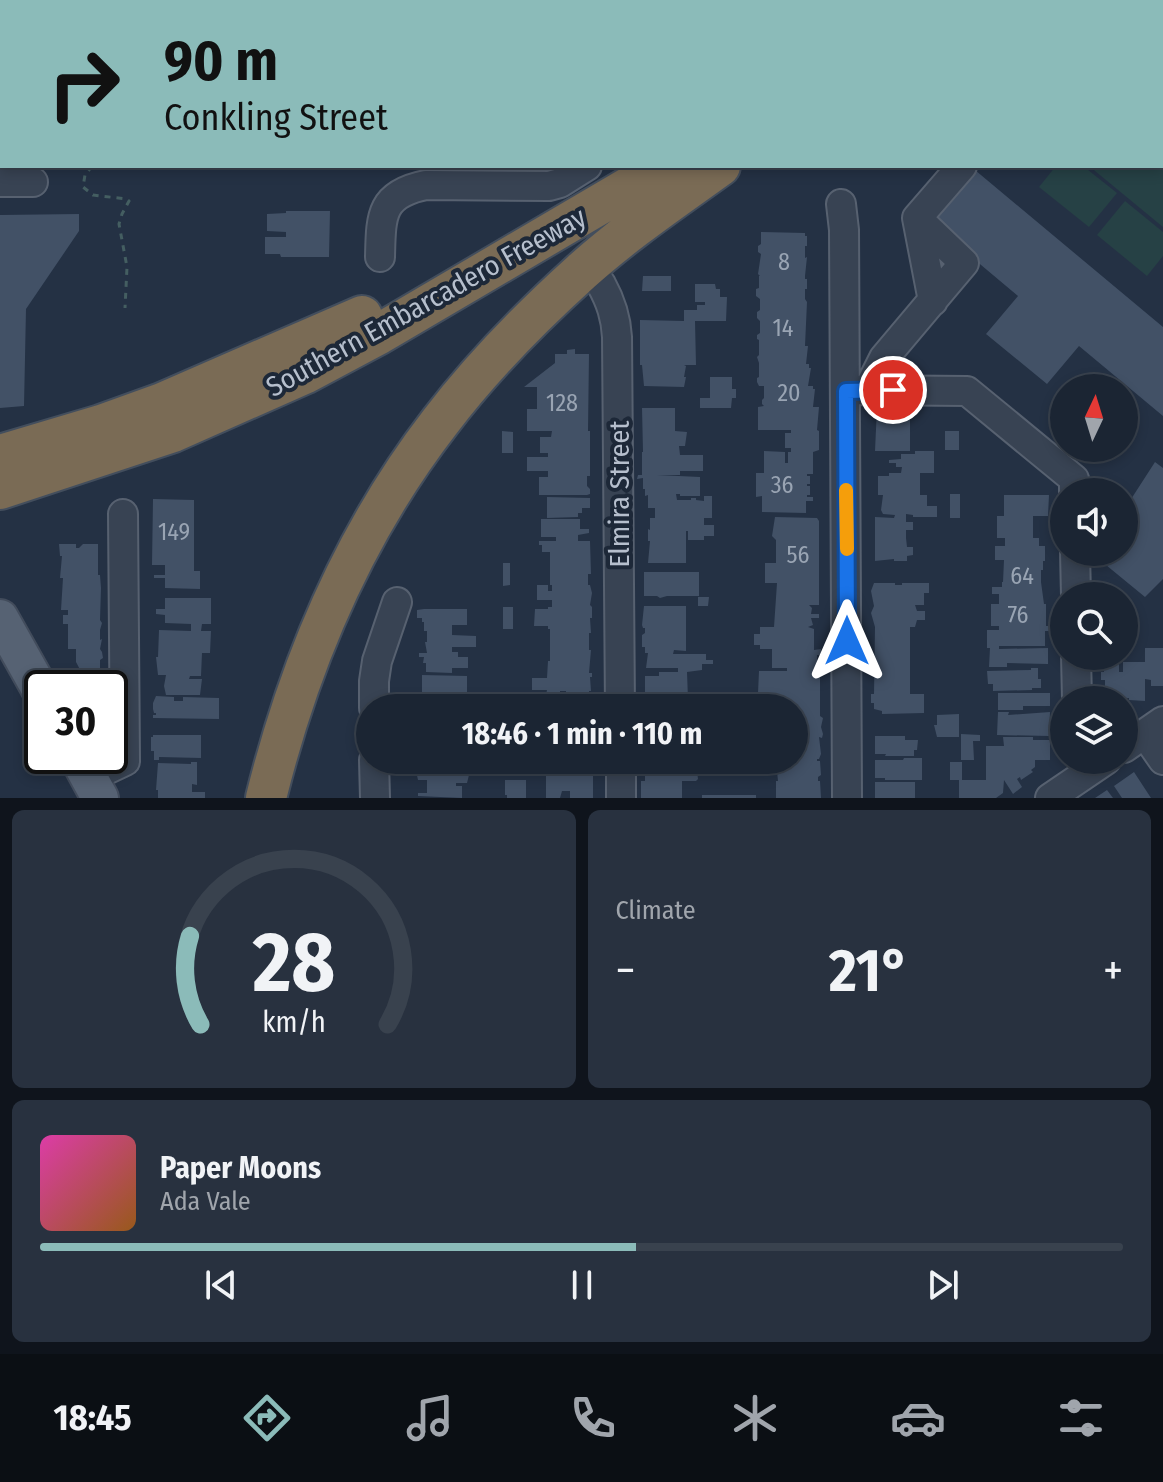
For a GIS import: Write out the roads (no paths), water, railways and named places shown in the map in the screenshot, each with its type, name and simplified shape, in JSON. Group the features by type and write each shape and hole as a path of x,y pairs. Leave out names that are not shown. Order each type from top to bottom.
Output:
{"highway":[{"name":"Southern Embarcadero Freeway","path":"0,455 162,403 373,311 507,240 633,168"},
{"name":"Southern Embarcadero Freeway","path":"0,489 173,432 304,374 379,334 662,168"},
{"path":"258,798 284,706 310,636 336,578 398,467 433,417 525,310 573,263 635,212 697,168"},
{"path":"266,798 295,697 316,639 343,580 371,526 439,422 485,367 582,271 717,168"}],"main road":[{"path":"0,618 29,670"}],"street":[{"path":"380,257 380,222 394,197 408,189 426,185 549,186 584,168"},
{"path":"917,218 960,168"},
{"path":"0,182 33,182"},
{"path":"841,204 857,390 847,798"},
{"path":"857,390 964,263 917,218"},
{"path":"917,218 933,301"},
{"name":"Elmira Street","path":"601,284 616,316 617,337 620,694"},
{"path":"857,390 967,391 1073,478"},
{"path":"89,777 125,761 123,514"},
{"path":"374,694 377,661 397,602"},
{"path":"1144,734 1163,760"},
{"path":"374,774 375,798"},
{"path":"621,774 621,798"},
{"path":"1050,798 1081,774"}]}
